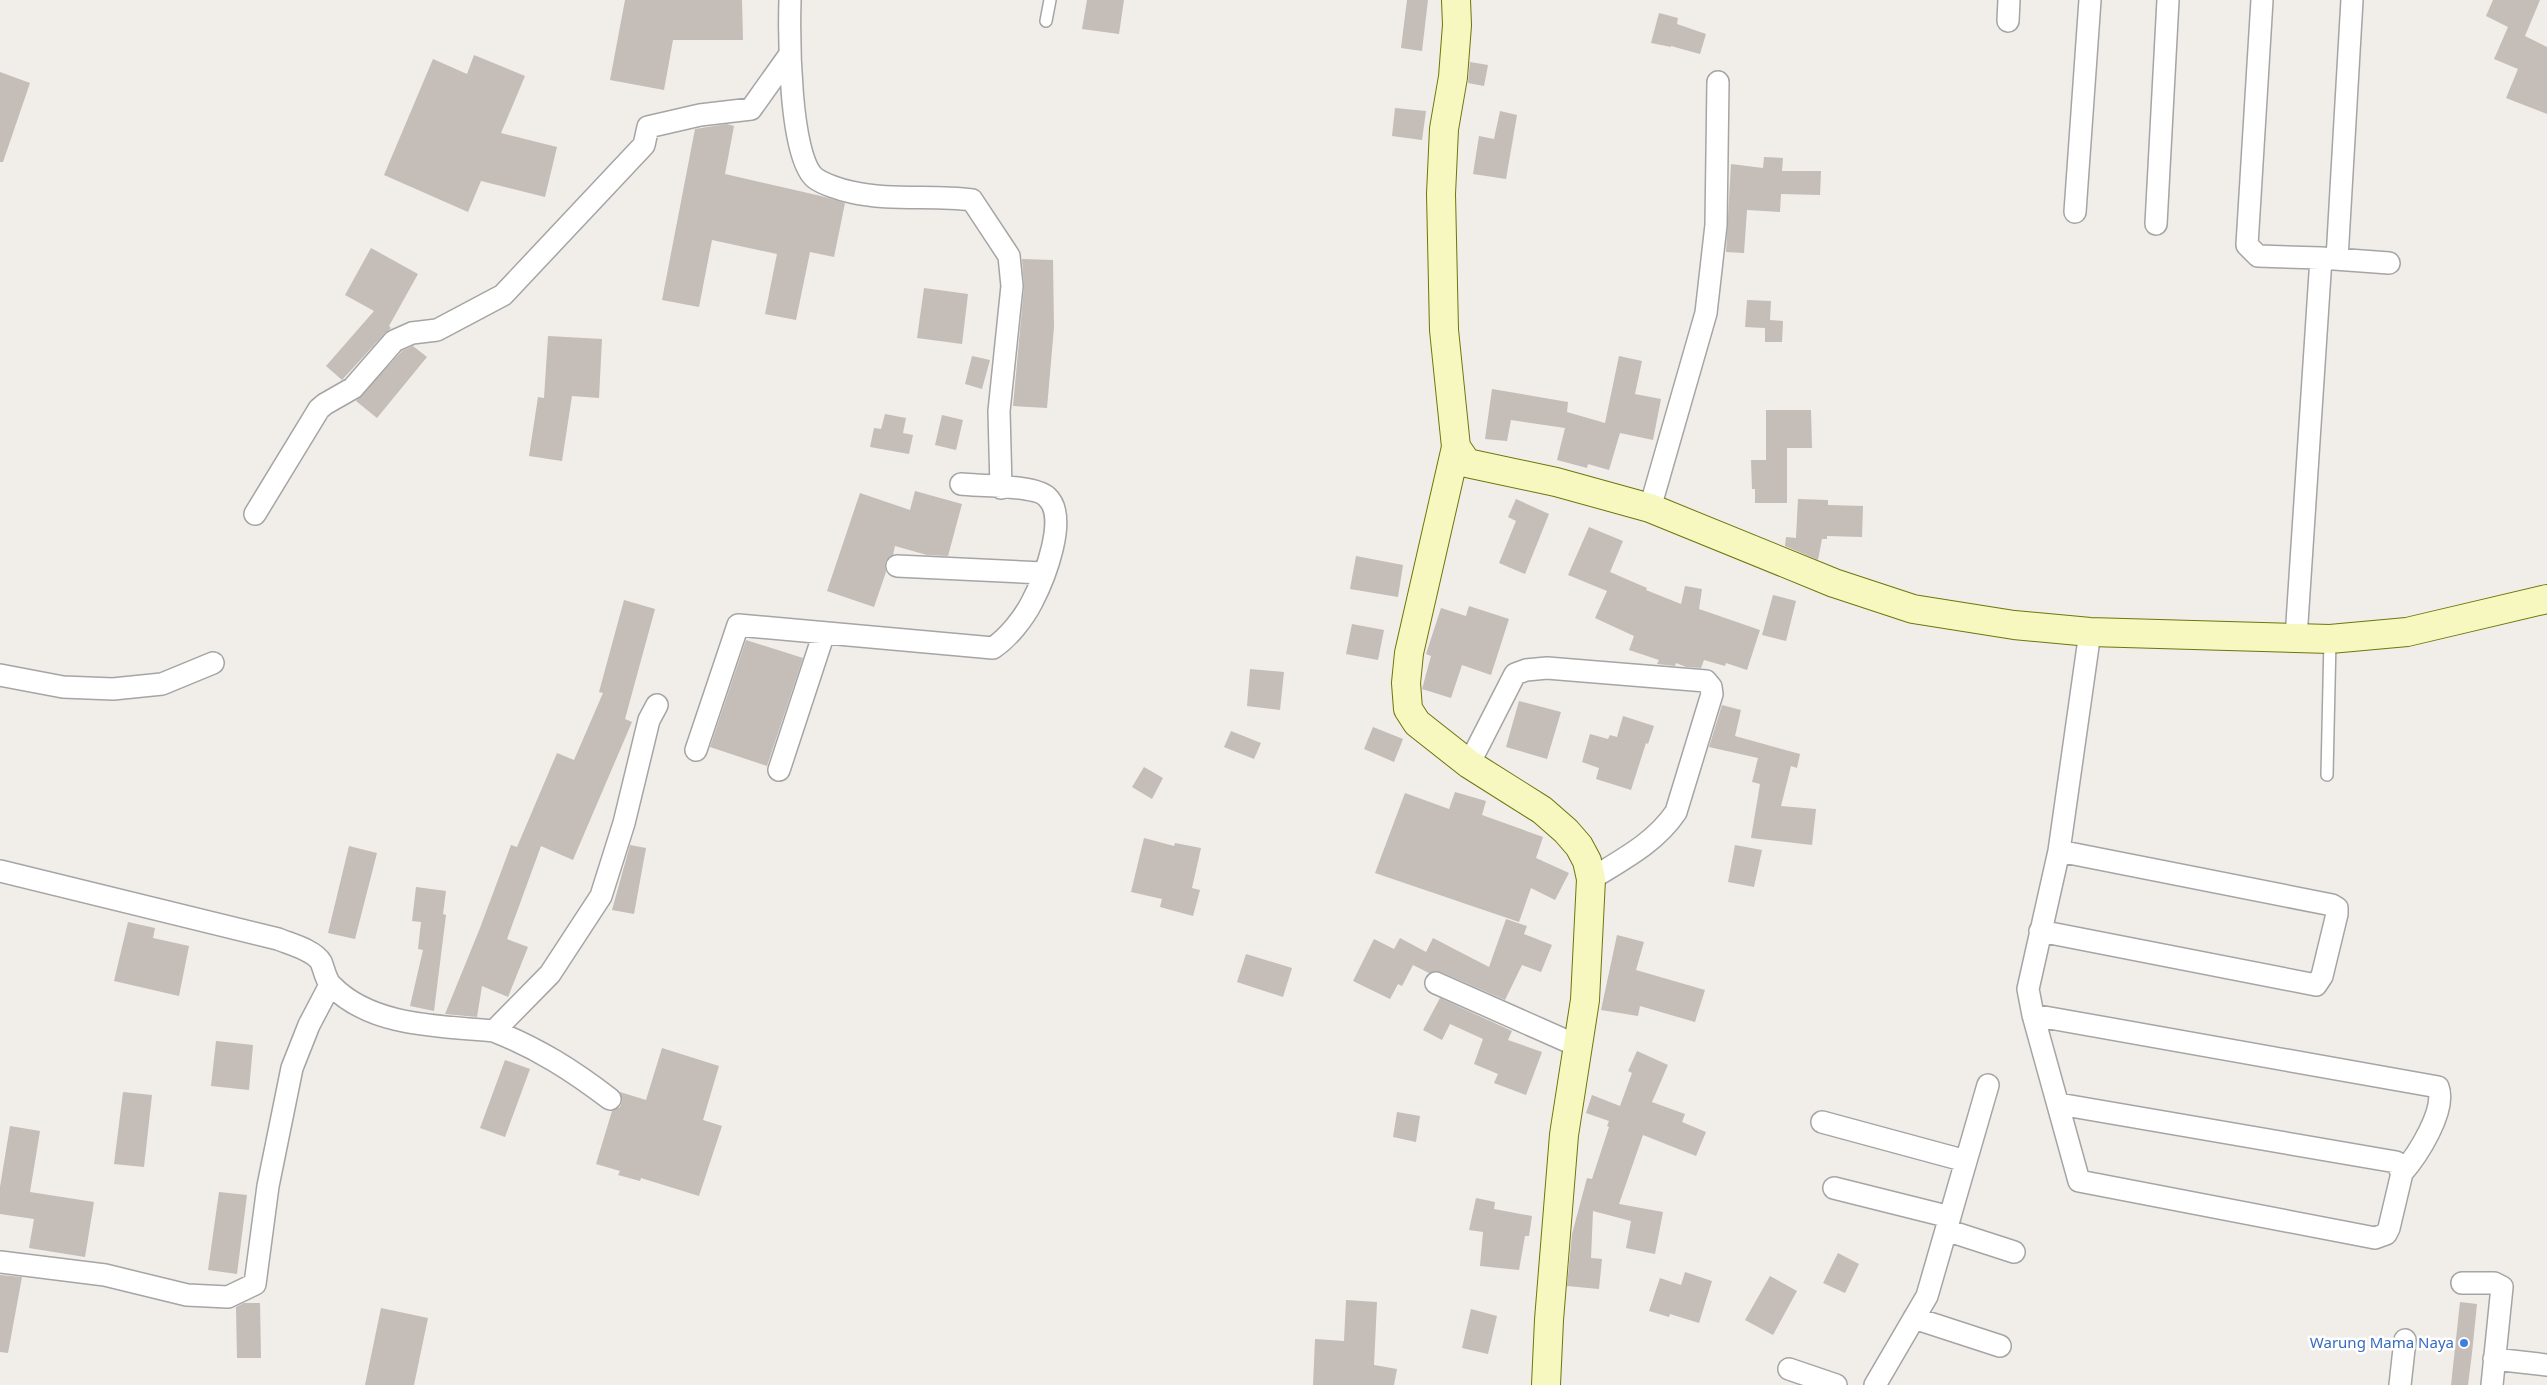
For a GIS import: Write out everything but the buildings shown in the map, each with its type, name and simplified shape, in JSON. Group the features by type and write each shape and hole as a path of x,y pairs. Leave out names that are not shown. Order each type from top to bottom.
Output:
{"street":[{"path":"790,0 788,57 802,158 815,178 850,192 886,196 950,197 972,200 1009,256 1012,286 999,410 1001,488"},
{"path":"1456,0 1457,25 1453,77 1444,129 1441,194 1444,330 1456,447 1415,628 1406,683 1408,709 1417,723 1469,764 1542,810 1566,830 1579,846 1587,861 1591,879 1585,1000 1564,1135 1549,1320 1546,1385"},
{"path":"2075,212 2090,0"},
{"path":"2156,224 2168,0"},
{"path":"2262,0 2247,245 2258,256 2389,263"},
{"path":"2296,638 2352,0"},
{"path":"254,514 319,409 353,388 394,341 412,333 437,330 503,296 644,145 648,127 700,115 752,109 788,57"},
{"path":"1650,508 1706,313 1716,225 1718,82"},
{"path":"1456,447 1467,463 1556,482 1650,508 1834,583 1913,608 2014,625 2090,632 2330,639 2407,632 2547,599"},
{"path":"696,750 738,625 993,648 1003,642 1032,602 1056,536 1056,513 1047,496 1032,490 960,484"},
{"path":"898,566 1043,573"},
{"path":"2033,1016 2438,1087 2441,1094 2440,1108 2412,1161 2402,1173 2386,1234 2374,1238 2079,1181 2033,1016 2028,989 2059,851 2090,632"},
{"path":"779,770 824,633"},
{"path":"0,675 63,687 113,689 162,684 213,663"},
{"path":"1469,764 1515,674 1526,670 1546,668 1706,681 1711,687 1712,694 1676,812 1665,828 1650,842 1591,879"},
{"path":"494,1031 550,974 601,896 624,823 649,720 657,706"},
{"path":"2040,930 2316,985 2322,976 2337,908 2332,905 2059,851"},
{"path":"0,871 278,940 307,951 319,959 330,985 364,1008 392,1018 494,1031 531,1046 561,1063 610,1099"},
{"path":"1436,983 1578,1046"},
{"path":"0,1262 105,1275 187,1295 228,1297 254,1284 268,1186 292,1068 309,1025 330,985"},
{"path":"1876,1385 1927,1296 1988,1085"},
{"path":"2059,1104 2396,1162 2402,1173"},
{"path":"1822,1122 1966,1161"},
{"path":"1834,1188 1948,1224 2014,1252"},
{"path":"2462,1283 2494,1283 2502,1288 2492,1385"},
{"path":"1914,1318 2000,1346"},
{"path":"2400,1385 2405,1340"},
{"path":"2494,1359 2547,1365"},
{"path":"1789,1369 1836,1385"}],"lane":[{"path":"1046,21 1050,0"},
{"path":"2327,775 2330,639"}],"place":[{"name":"Warung Mama Naya","path":"2464,1343"}]}
